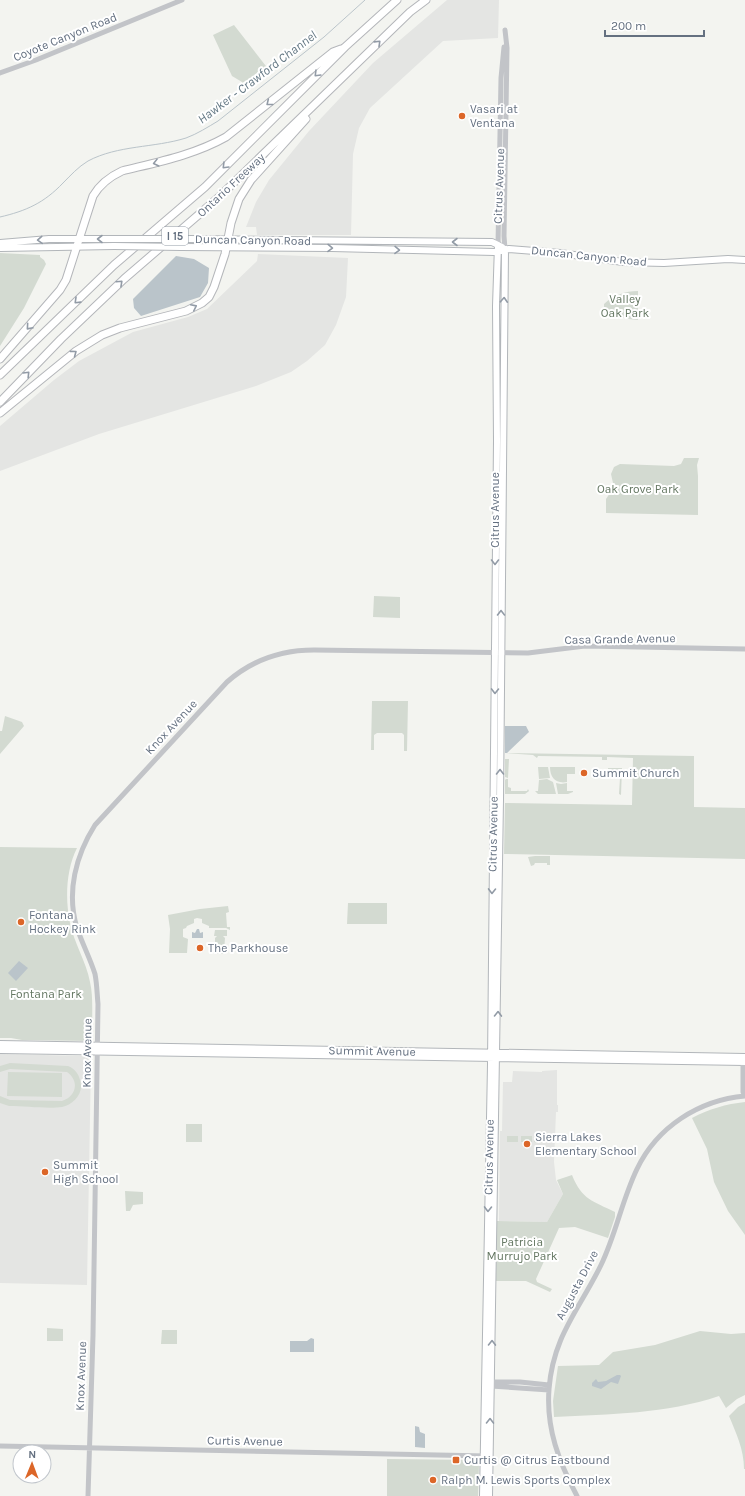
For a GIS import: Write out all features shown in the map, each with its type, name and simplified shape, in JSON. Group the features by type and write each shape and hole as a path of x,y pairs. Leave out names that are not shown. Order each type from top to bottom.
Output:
{"highway":[{"name":"Ontario Freeway","path":"0,375 114,265 205,187 345,47 397,0"},
{"name":"Ontario Freeway","path":"0,402 61,339 119,285 218,198 410,12 426,0"},
{"path":"0,359 60,290 66,280 93,196 100,185 112,176 122,172 188,155 226,137 333,52 345,47"},
{"path":"0,412 76,351 102,335 120,328 186,311 202,303 209,297 214,287 227,248 239,199 248,184 350,70"}],"main road":[{"name":"Duncan Canyon Road","path":"0,243 44,239 492,242 500,248 565,253 623,262 664,263 745,260"},
{"name":"Duncan Canyon Road","path":"0,248 114,246 338,248 494,252 500,248"},
{"name":"Citrus Avenue","path":"489,1496 487,1456 494,1056 502,414 500,248"},
{"name":"Summit Avenue","path":"0,1044 97,1049"},
{"name":"Summit Avenue","path":"0,1050 97,1049 494,1056 745,1063"},
{"name":"Summit Avenue","path":"494,1056 745,1057"},
{"name":"Citrus Avenue","path":"483,1496 487,1456"}],"street":[{"name":"Coyote Canyon Road","path":"0,73 36,60 182,0"},
{"name":"Citrus Avenue","path":"505,30 507,48 504,236 500,248 501,78 505,30"},
{"name":"Casa Grande Avenue","path":"498,652 536,652 586,646 745,649"},
{"name":"Knox Avenue","path":"88,1496 97,985 91,963 78,929 73,906 73,883 79,858 90,833 97,822 227,682 242,670 258,661 295,650 498,652"},
{"path":"745,1063 743,1066 743,1092 745,1096"},
{"name":"Augusta Drive","path":"577,1496 565,1474 555,1449 549,1420 549,1388 555,1356 564,1330 604,1260 632,1181 649,1150 665,1131 693,1111 712,1103 745,1096"},
{"path":"488,1384 549,1388"},
{"name":"Curtis Avenue","path":"0,1446 487,1456"}],"shaded area":[{"path":"447,0 499,0 498,38 443,41 370,108 359,128 353,154 351,235 257,235 256,227 246,227 256,202 269,180 309,131 373,63"},
{"path":"258,254 348,258 346,297 336,325 325,345 307,361 291,372 256,386 99,434 0,471 0,426 54,380 79,361 133,332 188,317 207,309 257,261"},
{"path":"176,256 194,259 209,268 208,283 200,297 141,316 134,308 133,299"},
{"path":"505,726 526,726 529,732 507,753 505,753"},
{"path":"197,929 199,929 200,933 203,932 203,938 192,938 192,932 195,933"},
{"path":"19,961 28,968 16,981 8,973"},
{"name":"Summit High School","path":"0,1054 86,1056 91,1062 87,1285 0,1283"},
{"name":"Sierra Lakes Elementary School","path":"557,1070 558,1112 556,1112 554,1162 556,1180 563,1194 547,1222 499,1221 500,1131 502,1131 503,1082 512,1082 513,1071 542,1072"},
{"path":"311,1338 314,1339 314,1352 290,1352 290,1341 307,1341"},
{"path":"617,1375 621,1376 618,1384 611,1382 601,1389 592,1386 592,1383 596,1379 598,1382 606,1381"},
{"path":"415,1426 419,1427 420,1432 425,1434 425,1448 415,1447"}],"green space":[{"path":"234,25 269,70 243,90 242,82 232,76 213,35"},
{"path":"0,253 40,255 46,264 24,308 0,346"},
{"name":"Valley Oak Park","path":"638,291 638,320 620,317 611,313 604,307 604,304 616,296"},
{"name":"Oak Grove Park","path":"684,458 699,458 697,465 698,515 606,513 606,499 612,490 613,483 611,474 614,467 620,464 674,466 681,464"},
{"path":"374,596 400,597 400,618 373,617"},
{"path":"372,701 408,701 407,751 404,751 404,735 402,733 377,733 374,735 374,750 371,750"},
{"path":"5,716 22,722 24,726 0,754 0,731 2,731"},
{"path":"505,753 694,756 694,807 745,808 745,859 504,854 505,803 632,805 633,758 607,757 607,760 602,760 602,757 538,756 537,758 533,755"},
{"path":"505,759 509,759 508,778 505,777"},
{"path":"538,767 548,767 550,778 539,779"},
{"path":"550,767 575,767 575,774 567,774 567,782 560,782 552,777"},
{"path":"608,768 622,768 621,795 619,794 620,778 618,777 618,773 615,774 615,772 608,771"},
{"path":"506,779 508,779 508,787 511,788 511,791 527,791 528,789 529,791 525,794 505,794"},
{"path":"547,779 553,782 556,794 538,794 535,791 538,791 539,780"},
{"path":"556,783 567,783 567,791 573,792 568,794 558,794"},
{"name":"Fontana Park","path":"0,847 77,848 73,857 69,875 67,904 74,938 86,967 91,988 93,1034 92,1040 90,1041 22,1040 0,1038"},
{"path":"550,856 550,865 547,865 547,863 535,863 531,866 528,857"},
{"path":"348,903 387,903 387,924 347,924"},
{"path":"228,906 229,912 226,913 227,927 230,927 230,930 226,928 209,928 209,926 202,923 202,919 194,919 194,923 183,929 183,937 188,939 187,953 169,953 170,929 168,915"},
{"path":"215,930 227,930 227,936 223,936 225,938 223,954 217,954 215,952 215,938 217,936 214,936"},
{"path":"10,1063 68,1066 79,1076 81,1085 80,1092 73,1102 66,1106 56,1108 9,1106 0,1103 0,1096 10,1100 62,1101 71,1096 75,1088 74,1080 67,1072 10,1069 0,1072 0,1066"},
{"path":"8,1072 62,1073 62,1097 7,1096"},
{"path":"745,1102 745,1235 728,1211 714,1182 707,1149 692,1118 718,1107"},
{"path":"186,1124 202,1124 202,1142 186,1142"},
{"path":"507,1136 518,1136 518,1142 507,1142"},
{"path":"521,1136 532,1136 532,1142 521,1142"},
{"path":"534,1136 545,1137 545,1143 534,1142"},
{"name":"Patricia Murrujo Park","path":"572,1175 584,1195 594,1202 615,1212 615,1217 608,1238 575,1227 559,1228 536,1279 537,1282 552,1289 550,1292 526,1281 496,1281 497,1221 547,1222 563,1194 557,1180"},
{"path":"125,1191 143,1192 143,1204 133,1205 130,1211 126,1211"},
{"path":"47,1328 63,1329 63,1341 47,1341"},
{"path":"162,1330 177,1330 177,1344 161,1344"},
{"path":"700,1331 731,1334 745,1333 745,1395 737,1399 726,1408 719,1396 699,1402 658,1410 617,1414 554,1417 553,1401 558,1366 599,1365 613,1352 655,1345"},
{"path":"745,1403 744,1469 741,1448 729,1416 738,1407"},
{"name":"Ralph M. Lewis Sports Complex","path":"387,1459 475,1460 479,1464 478,1496 387,1496"}],"waterway":[{"name":"Hawker - Crawford Channel","path":"0,217 26,209 42,201 88,161 111,152 161,144 186,138 210,126 324,37 365,0"}],"place":[{"name":"Vasari at Ventana","path":"462,116"},
{"name":"Summit Church","path":"584,773"},
{"name":"Fontana Hockey Rink","path":"21,922"},
{"name":"The Parkhouse","path":"200,948"},
{"name":"Sierra Lakes Elementary School","path":"527,1144"},
{"name":"Summit High School","path":"45,1172"},
{"name":"Curtis @ Citrus Eastbound","path":"456,1460"},
{"name":"Ralph M. Lewis Sports Complex","path":"433,1480"}]}
